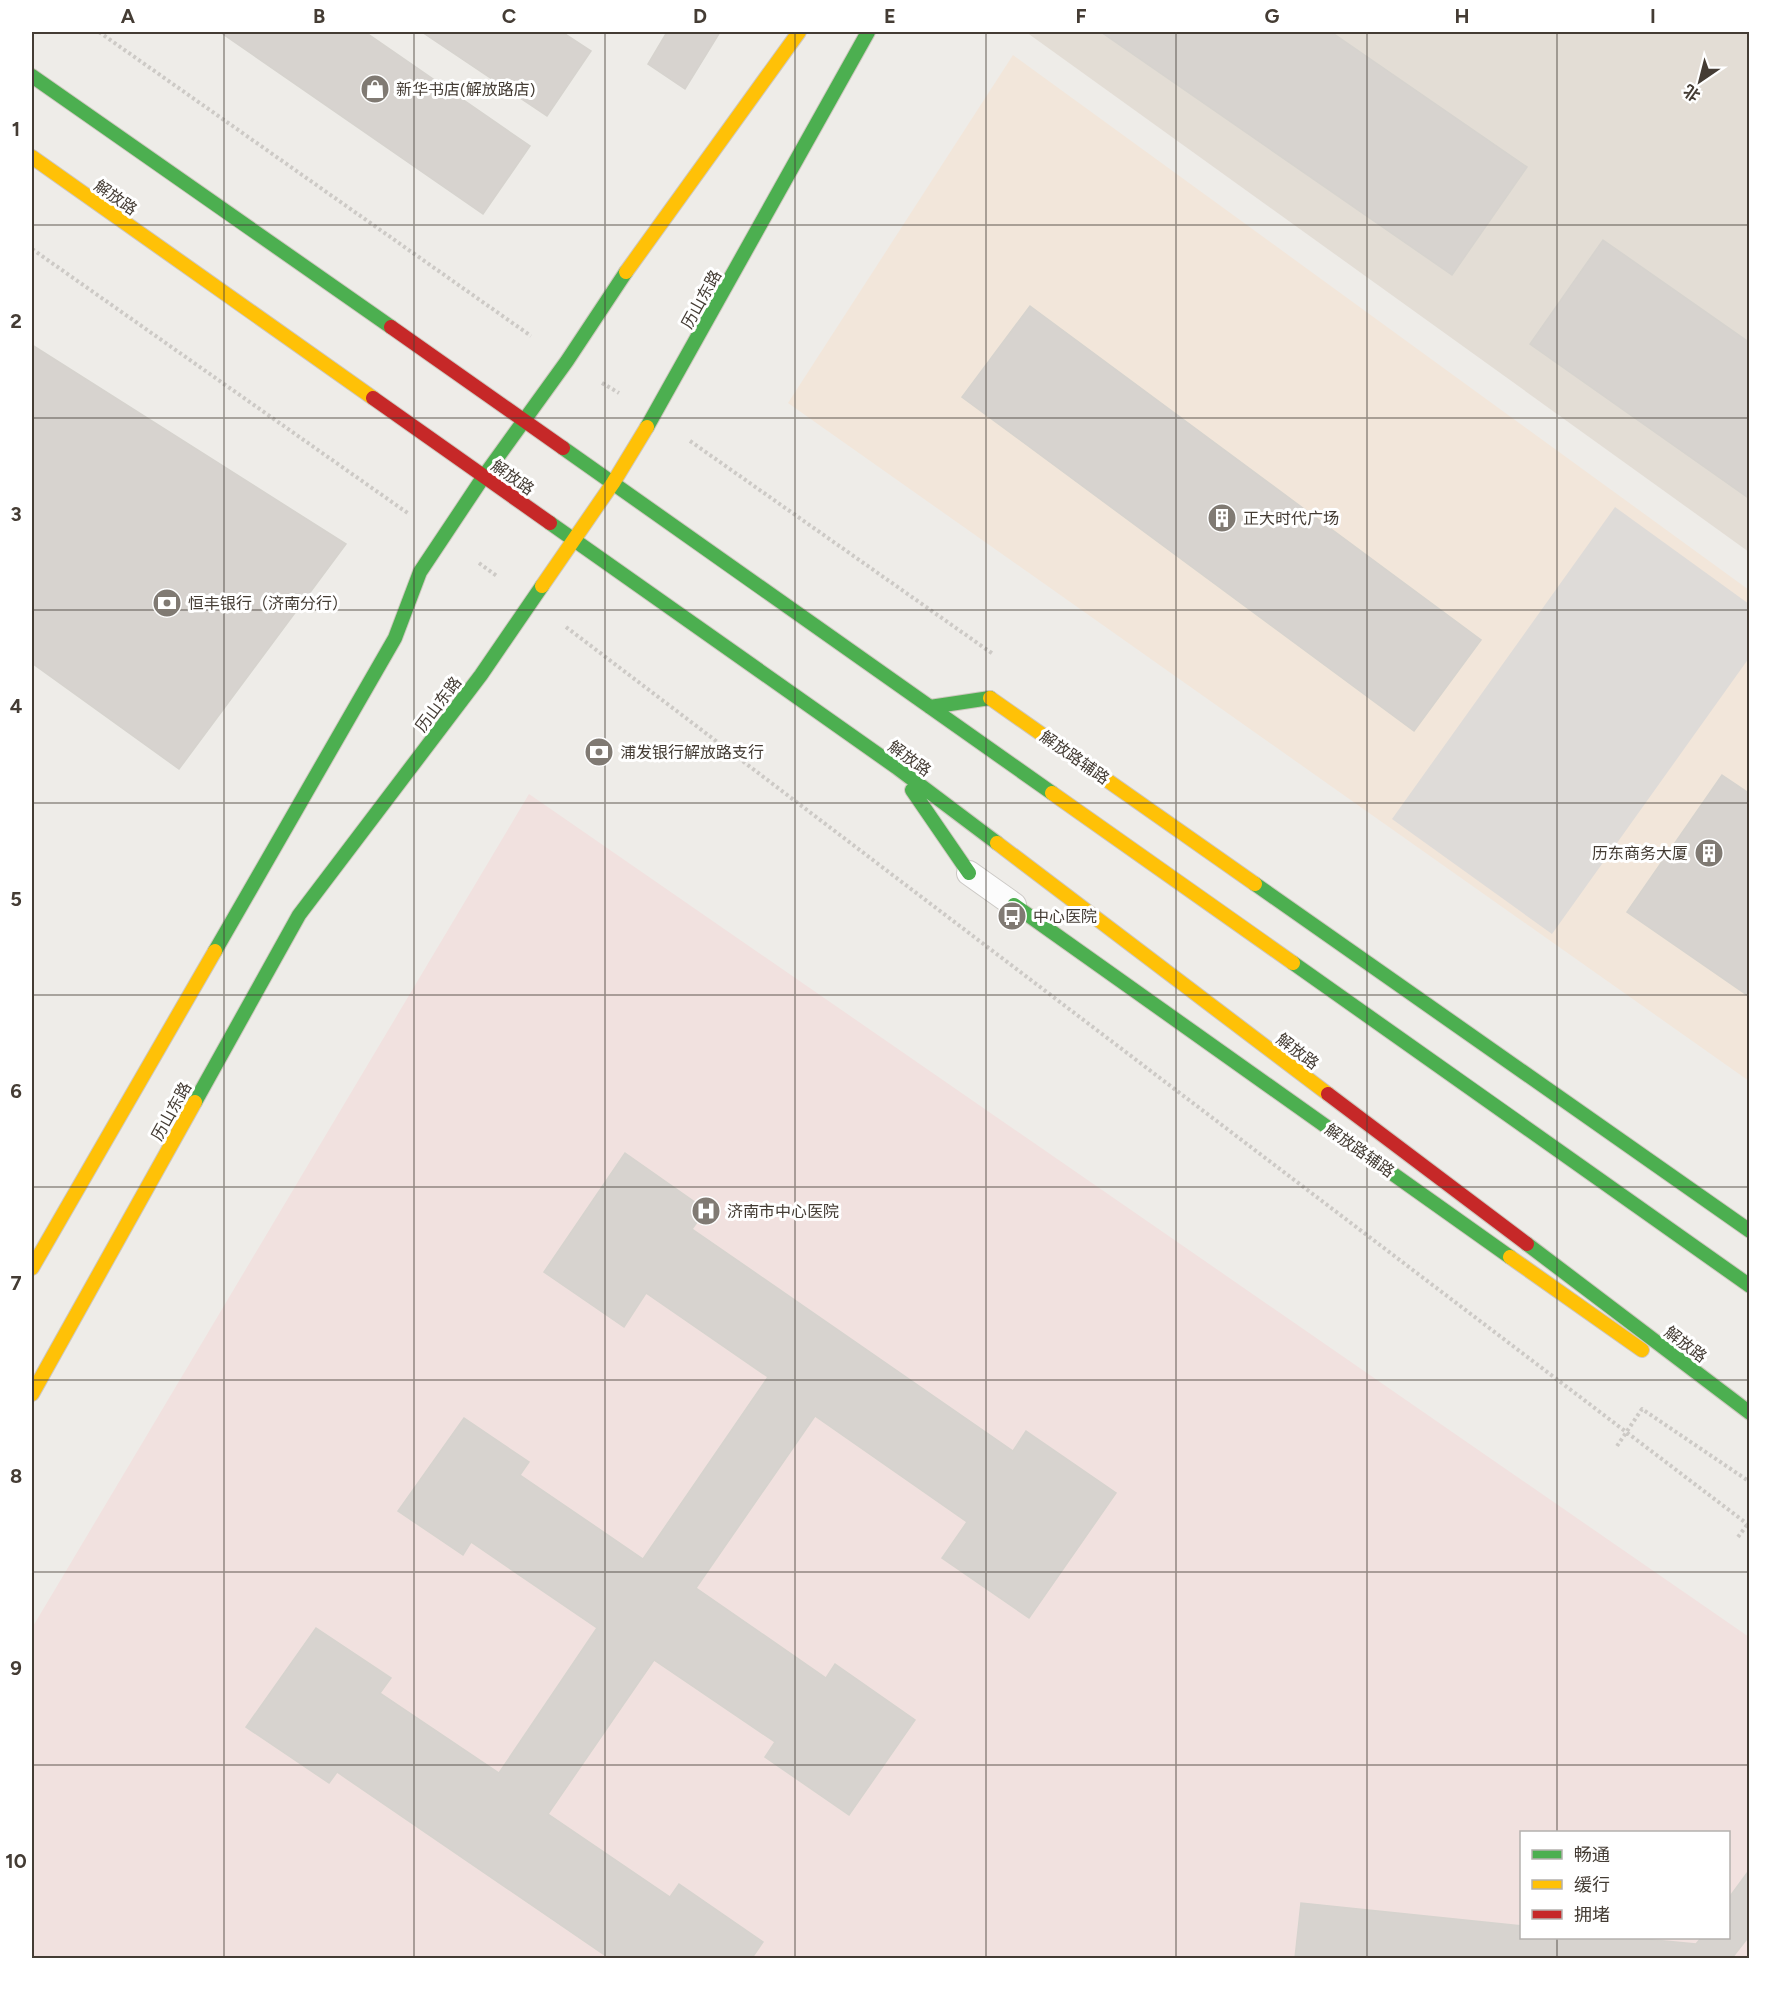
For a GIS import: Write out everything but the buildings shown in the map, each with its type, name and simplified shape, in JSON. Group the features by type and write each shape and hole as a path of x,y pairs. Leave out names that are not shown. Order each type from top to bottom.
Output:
{"street":[{"path":"32,1268 395,638 420,572 629,268 799,32"},
{"name":"历山东路","path":"32,1395 299,915 481,675 613,483 654,416 868,32"},
{"path":"32,75 1749,1286"},
{"name":"解放路","path":"32,157 896,767 1749,1413"},
{"name":"解放路辅路","path":"930,707 990,698 1749,1231"},
{"path":"896,767 969,873"},
{"name":"解放路辅路","path":"1014,905 1653,1358"},
{"path":"1682,1378 1749,1427"}],"lane":[{"name":"解放路辅路","path":"969,873 1014,905"}],"path":[{"path":"99,32 567,361 654,416 997,656"},
{"path":"32,249 532,601 1749,1526"},
{"path":"1617,1446 1642,1409 1749,1482"},
{"path":"1738,1537 1749,1521"}],"shaded area":[{"path":"1026,32 1749,32 1749,552"},
{"path":"1013,55 1749,590 1749,1081 788,403"},
{"path":"1615,507 1749,604 1749,658 1552,934 1392,819"},
{"name":"济南市中心医院","path":"529,794 1749,1637 1749,1958 32,1958 32,1628"}],"traffic: fast":[{"path":"647,427 868,32"},
{"path":"32,76 391,327"},
{"path":"215,951 395,638 420,572 626,272"},
{"path":"563,448 1052,793"},
{"path":"550,523 896,767 997,843"},
{"path":"195,1102 299,915 481,675 542,586"},
{"path":"930,707 990,698"},
{"path":"912,790 969,873"},
{"path":"1255,884 1750,1231"},
{"path":"1014,905 1510,1257"},
{"path":"1293,963 1750,1286"},
{"path":"1527,1244 1750,1413"}],"traffic: slow":[{"path":"626,272 799,32"},
{"path":"32,157 373,398"},
{"path":"542,586 613,483 647,427"},
{"path":"990,698 1255,884"},
{"path":"1052,793 1293,963"},
{"path":"997,843 1328,1094"},
{"path":"32,1268 215,951"},
{"path":"32,1394 195,1102"},
{"path":"1510,1257 1642,1350"}],"traffic: jam":[{"path":"391,327 563,448"},
{"path":"373,398 550,523"},
{"path":"1328,1094 1527,1244"}],"place":[{"name":"新华书店(解放路店)","path":"375,89"},
{"name":"正大时代广场","path":"1222,518"},
{"name":"恒丰银行（济南分行）","path":"167,603"},
{"name":"浦发银行解放路支行","path":"599,752"},
{"name":"历东商务大厦","path":"1709,853"},
{"name":"中心医院","path":"1012,916"},
{"name":"济南市中心医院","path":"706,1211"}]}
